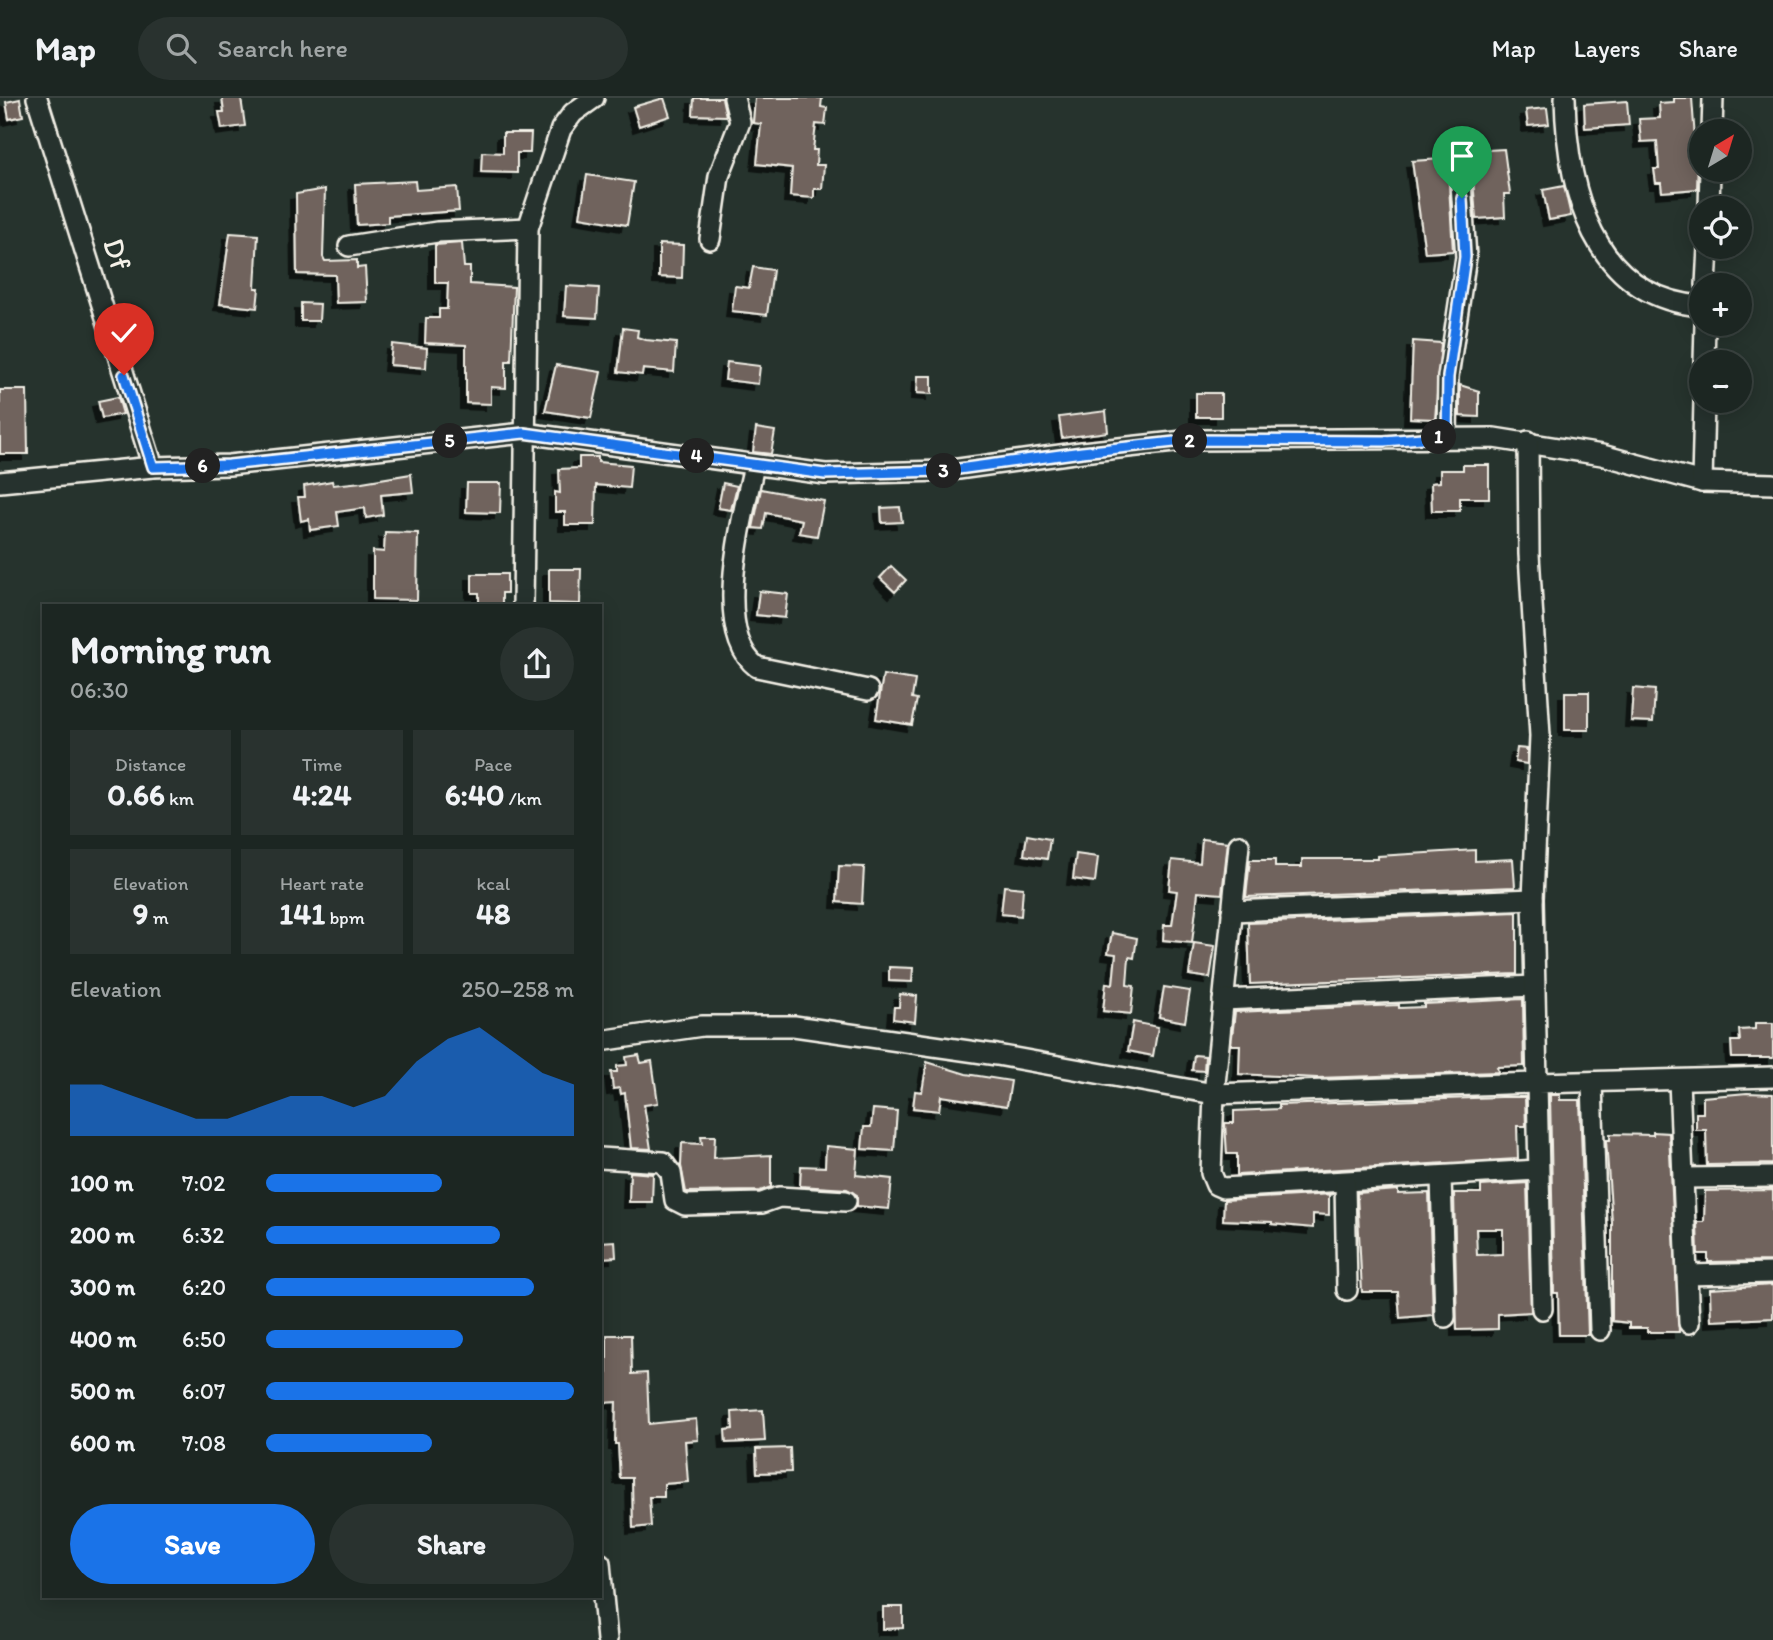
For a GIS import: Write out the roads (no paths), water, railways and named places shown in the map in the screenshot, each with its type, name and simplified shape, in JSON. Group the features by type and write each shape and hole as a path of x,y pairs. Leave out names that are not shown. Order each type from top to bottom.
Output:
{"street":[{"name":"Df","path":"37,98 153,467"},
{"path":"710,239 720,171 740,122 734,98"},
{"path":"1565,98 1569,164 1585,219 1601,248 1620,270 1641,288 1662,299 1689,304"},
{"path":"1712,119 1713,98"},
{"path":"523,604 528,228 554,144 566,120 585,100"},
{"path":"1447,436 1448,377 1465,257 1458,139"},
{"path":"349,246 437,232 528,228"},
{"path":"1702,482 1704,413"},
{"path":"0,482 153,467 229,465 524,433 677,453 754,467 825,474 944,471 1193,440 1384,441 1447,436 1528,441 1602,455 1702,482 1773,484"},
{"path":"1528,441 1530,554 1540,736 1533,899 1542,1309"},
{"path":"754,467 741,521 733,586 734,614 746,654 757,667 867,690"},
{"path":"1239,845 1214,1094 1210,1173 1216,1185 1223,1188 1345,1183 1538,1170"},
{"path":"1233,911 1533,899"},
{"path":"1223,1000 1534,986"},
{"path":"602,1041 702,1026 794,1026 997,1055 1214,1094 1773,1077"},
{"path":"1679,1080 1689,1323"},
{"path":"1592,1082 1600,1330"},
{"path":"602,1158 663,1162 671,1173 675,1200 685,1206 762,1203 783,1197 846,1201"},
{"path":"1441,1177 1445,1317"},
{"path":"1683,1178 1773,1177"},
{"path":"1345,1183 1347,1290"},
{"path":"1687,1275 1773,1273"},
{"path":"602,1585 607,1640"}]}
